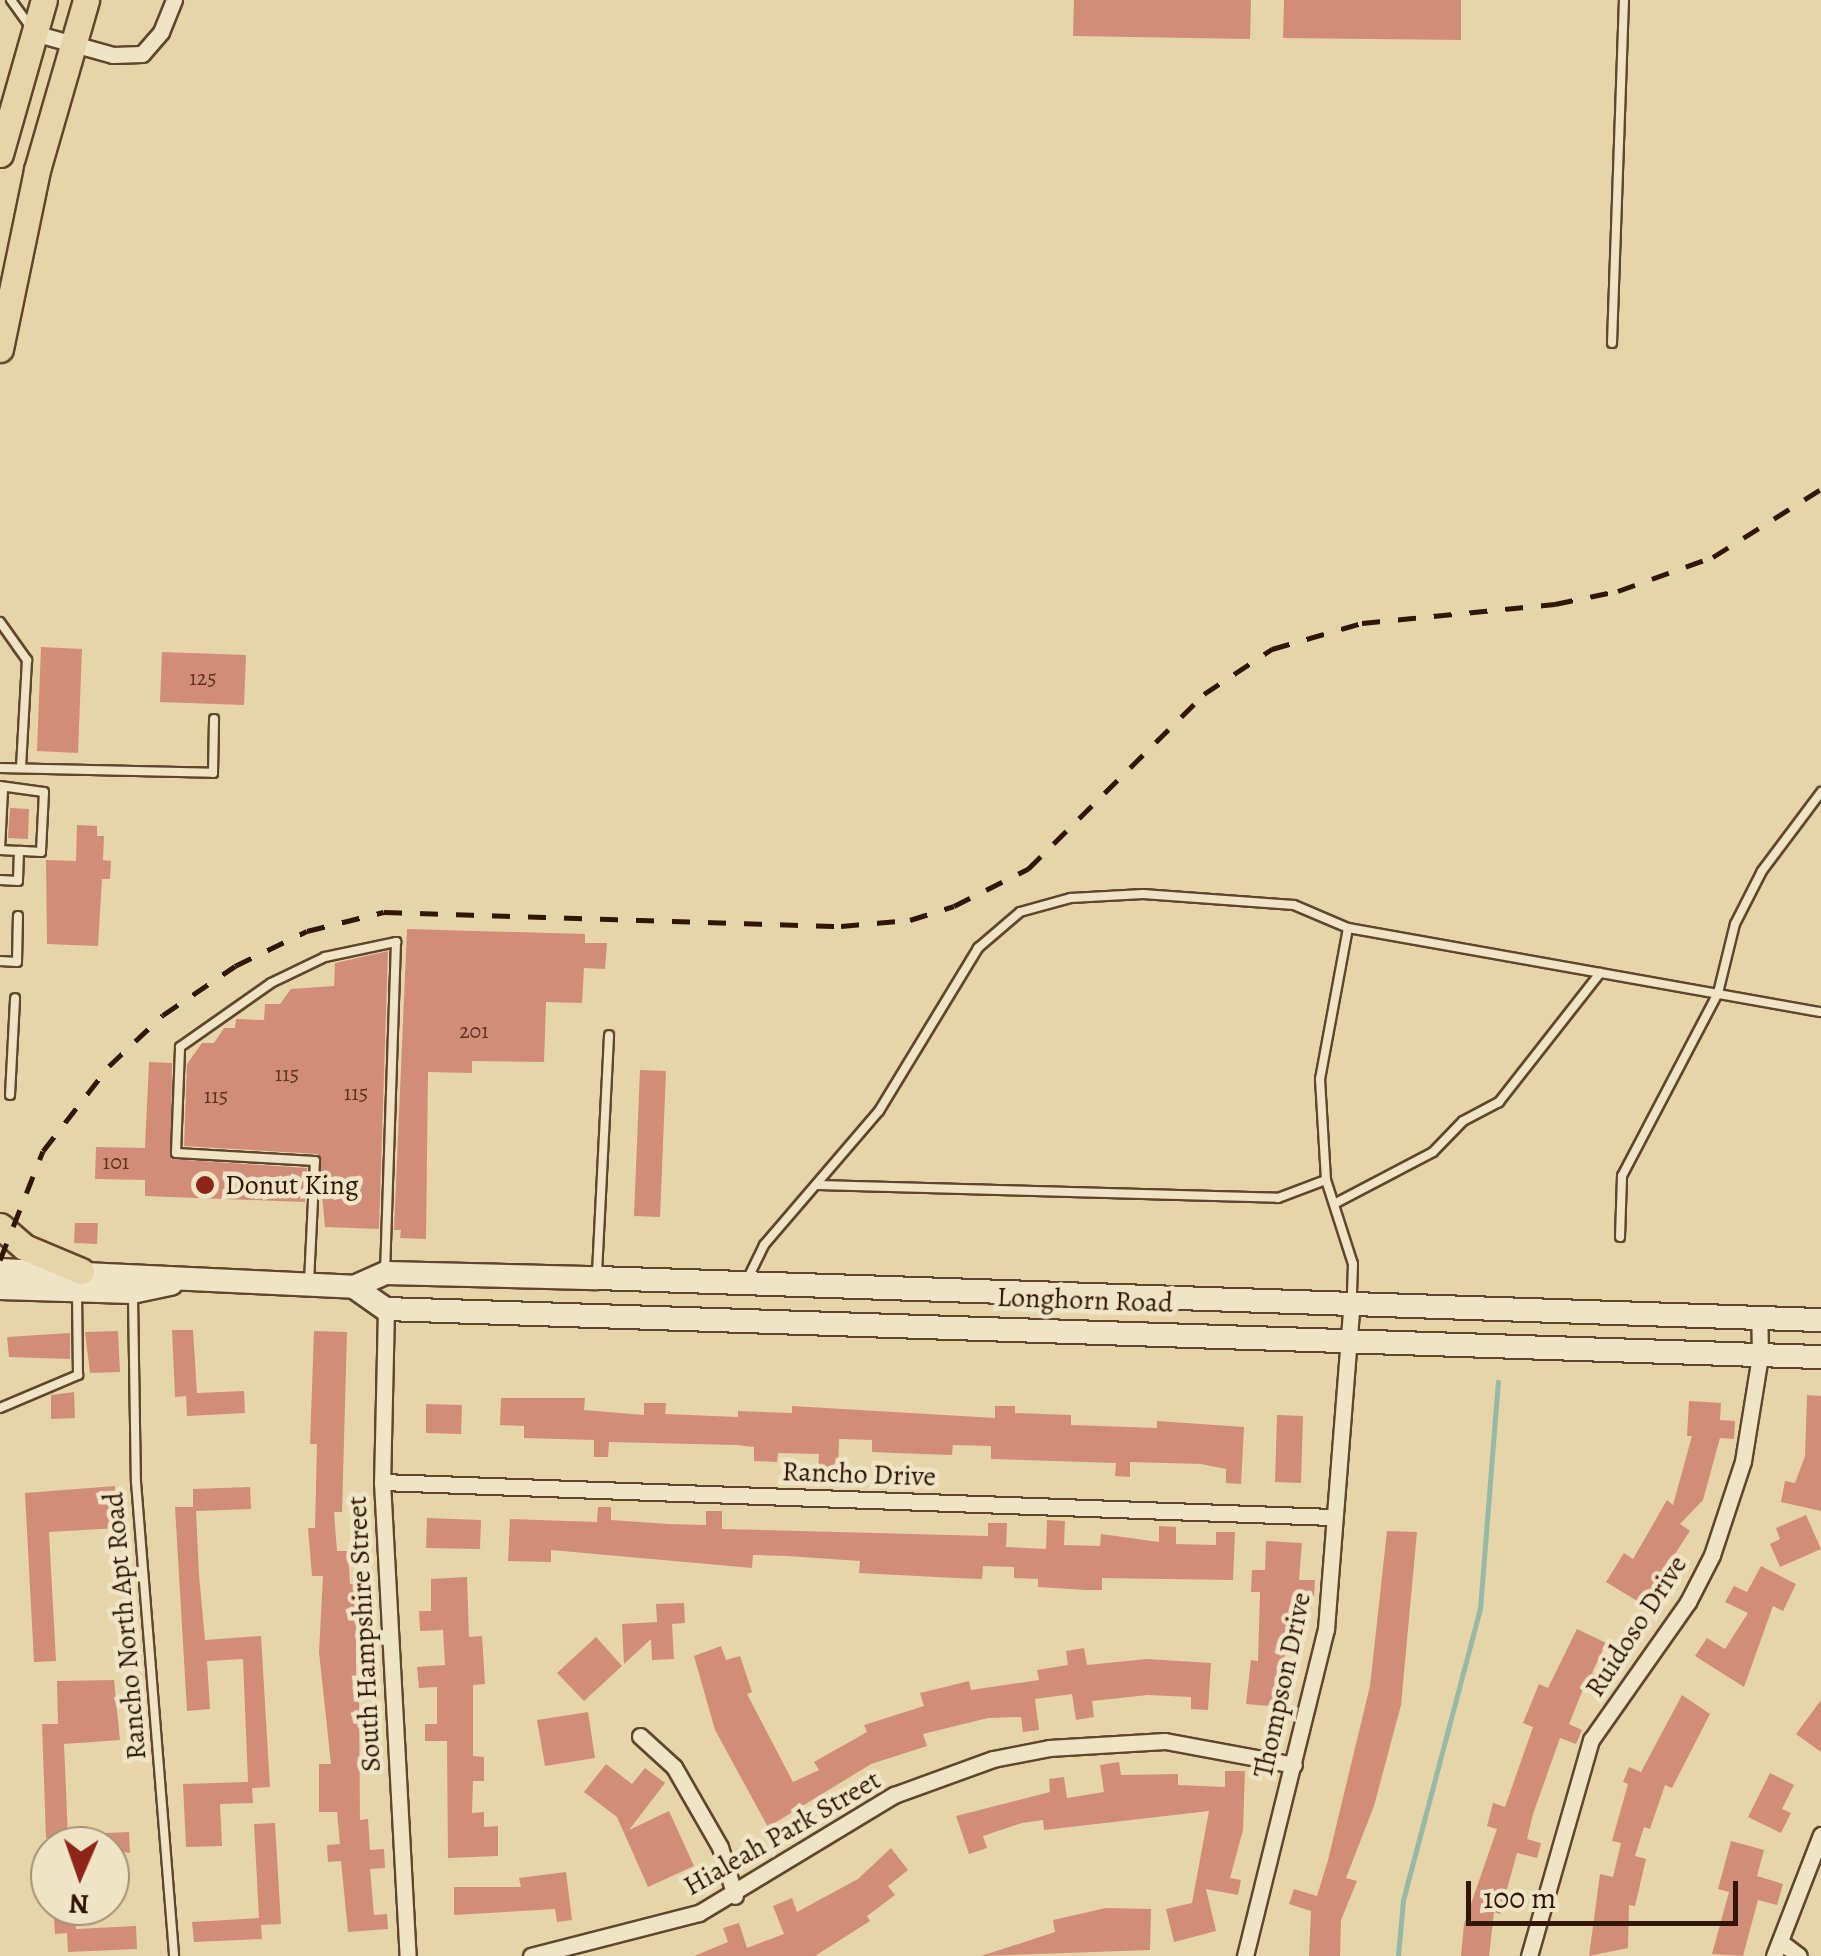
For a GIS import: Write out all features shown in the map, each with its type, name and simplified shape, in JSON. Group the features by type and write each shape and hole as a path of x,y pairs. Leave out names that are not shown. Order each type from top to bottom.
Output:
{"main road":[{"path":"0,154 44,0"},
{"path":"0,348 36,170 86,0"},
{"path":"0,1226 78,1280"},
{"name":"Longhorn Road","path":"0,1270 132,1292 182,1282"},
{"name":"Longhorn Road","path":"0,1288 78,1280 354,1286 386,1272 1352,1300 1821,1320"},
{"path":"595,1313 596,1278"},
{"path":"354,1286 386,1309"},
{"name":"Longhorn Road","path":"386,1309 595,1313 1821,1358"}],"street":[{"path":"34,33 113,55 142,54 161,32 174,0"},
{"name":"Thompson Drive","path":"1245,1956 1326,1629 1352,1300"},
{"name":"South Hampshire Street","path":"386,1309 382,1482 408,1956"},
{"name":"Ruidoso Drive","path":"1529,1956 1591,1740 1688,1602 1712,1555 1743,1461 1760,1356 1759,1317"},
{"name":"Rancho Drive","path":"382,1482 1334,1517"},
{"path":"640,1736 674,1767 720,1847 735,1896"},
{"name":"Hialeah Park Street","path":"531,1956 650,1930 735,1896 864,1811 935,1776 993,1760 1067,1746 1164,1741 1294,1764"},
{"path":"1799,1956 1778,1950 1821,1835"}],"lane":[{"path":"11,0 34,33"},
{"path":"1612,343 1624,0"},
{"path":"0,622 27,660 21,766"},
{"path":"0,768 213,773 214,719"},
{"path":"2,788 44,792 41,852 0,850 5,836 4,817 2,788"},
{"path":"1620,1237 1622,1176 1718,994 1735,924 1762,871 1821,792"},
{"path":"29,817 43,817"},
{"path":"28,836 42,836"},
{"path":"0,880 18,881 19,851"},
{"path":"746,1282 764,1244 879,1111 978,948 1020,912 1071,898 1143,894 1294,905 1348,928 1821,1012"},
{"path":"0,961 17,962 18,916"},
{"path":"1348,928 1320,1079 1326,1180 1353,1264 1352,1300"},
{"path":"308,1285 315,1160 176,1153 180,1047 271,982 325,956 396,942 386,1272"},
{"path":"1334,1204 1433,1152 1464,1121 1499,1102 1600,973"},
{"path":"10,1095 14,998"},
{"path":"596,1278 610,1035"},
{"path":"0,1044 12,1045"},
{"path":"818,1185 1278,1198 1326,1180"},
{"path":"0,1408 78,1375 78,1280"},
{"name":"Rancho North Apt Road","path":"132,1292 136,1482 174,1956"}],"building":[{"path":"1074,0 1251,0 1250,39 1073,36"},
{"path":"1284,0 1461,0 1461,40 1283,38"},
{"path":"41,647 82,649 78,753 37,751"},
{"path":"162,652 246,655 244,705 160,702"},
{"path":"10,808 29,809 28,839 8,838"},
{"path":"77,825 97,826 97,836 104,836 103,860 111,861 110,879 102,879 98,946 47,944 46,860 76,861"},
{"path":"407,929 585,934 585,943 607,943 605,969 584,968 582,1003 546,1002 544,1062 472,1061 472,1073 428,1072 426,1239 400,1238 401,1230 394,1230"},
{"path":"388,951 379,1229 325,1227 318,1154 184,1146 187,1064 202,1043 214,1043 224,1028 235,1028 236,1019 264,1020 265,1004 280,1004 291,989 334,986 335,963"},
{"path":"149,1062 172,1063 171,1159 307,1168 305,1202 145,1196 145,1180 95,1179 96,1147 145,1148"},
{"path":"640,1070 666,1071 660,1217 634,1216"},
{"path":"75,1223 98,1223 97,1244 74,1243"},
{"path":"172,1330 193,1330 197,1393 244,1391 245,1413 187,1416 186,1396 175,1397"},
{"path":"118,1331 120,1372 90,1373 85,1332"},
{"path":"314,1331 347,1332 342,1512 334,1512 337,1551 348,1551 350,1584 356,1584 356,1679 371,1678 372,1692 359,1692 360,1820 368,1819 370,1850 384,1849 385,1868 370,1869 374,1915 387,1914 388,1929 348,1932 341,1861 328,1862 327,1845 340,1844 337,1812 319,1812 319,1764 331,1764 319,1652 323,1576 312,1576 308,1528 315,1528 317,1444 310,1444"},
{"path":"70,1333 70,1359 9,1357 7,1337"},
{"path":"74,1392 75,1418 51,1419 51,1395"},
{"path":"1807,1395 1821,1396 1821,1511 1781,1502 1785,1481 1795,1483 1805,1456"},
{"path":"501,1398 585,1398 584,1410 644,1415 644,1403 666,1403 665,1414 738,1417 738,1411 792,1413 792,1406 995,1418 995,1406 1015,1406 1015,1413 1071,1415 1071,1425 1157,1428 1157,1421 1244,1427 1241,1484 1226,1483 1226,1469 1201,1464 1130,1462 1130,1477 1115,1476 1116,1463 991,1459 991,1446 953,1445 952,1455 872,1452 872,1440 839,1439 838,1470 818,1469 819,1454 778,1453 777,1462 754,1461 754,1447 737,1445 609,1442 608,1457 594,1457 594,1440 524,1438 524,1426 500,1425"},
{"path":"1689,1401 1721,1403 1720,1420 1735,1421 1734,1439 1720,1438 1703,1500 1680,1524 1690,1531 1642,1604 1606,1582 1624,1553 1633,1559 1667,1500 1673,1505 1692,1436 1687,1436"},
{"path":"426,1404 462,1405 461,1434 426,1433"},
{"path":"1277,1415 1303,1416 1301,1483 1275,1482"},
{"path":"115,1486 118,1528 49,1532 56,1661 34,1662 25,1493"},
{"path":"250,1487 251,1509 196,1511 199,1575 205,1640 261,1636 270,1787 252,1788 253,1803 220,1804 222,1846 186,1847 183,1784 248,1782 243,1659 207,1661 210,1709 187,1711 175,1507 193,1507 193,1489"},
{"path":"598,1507 611,1507 611,1520 668,1524 706,1525 706,1511 722,1511 722,1529 988,1536 988,1523 1007,1523 1006,1547 1046,1549 1047,1520 1065,1521 1064,1545 1100,1546 1101,1534 1159,1542 1159,1526 1176,1527 1176,1544 1216,1545 1216,1532 1235,1532 1233,1580 1102,1578 1102,1590 1086,1590 1038,1587 1038,1579 1014,1578 1014,1567 983,1566 982,1579 859,1573 860,1561 787,1556 753,1555 752,1568 551,1550 551,1562 508,1561 510,1519 597,1522"},
{"path":"1806,1515 1821,1549 1780,1567 1770,1544 1780,1539 1776,1528"},
{"path":"427,1518 481,1520 480,1549 426,1548"},
{"path":"1387,1531 1417,1532 1401,1705 1374,1806 1346,1878 1357,1881 1341,1920 1340,1956 1309,1956 1311,1911 1289,1904 1294,1889 1317,1896 1328,1860 1370,1686"},
{"path":"1266,1541 1302,1543 1299,1580 1315,1580 1314,1596 1293,1594 1291,1652 1285,1652 1279,1707 1246,1704 1251,1660 1258,1661 1260,1592 1251,1592 1252,1570 1265,1570"},
{"path":"1761,1566 1796,1584 1783,1611 1773,1606 1744,1687 1695,1656 1707,1638 1725,1649 1748,1613 1725,1602 1734,1586 1747,1592"},
{"path":"467,1577 469,1637 482,1636 485,1684 473,1685 473,1756 484,1757 484,1781 473,1781 472,1813 484,1812 484,1827 498,1826 498,1856 448,1858 447,1741 425,1741 425,1724 437,1724 437,1687 419,1688 417,1667 445,1665 443,1630 420,1631 419,1611 431,1611 431,1579"},
{"path":"684,1603 685,1623 672,1624 674,1659 652,1660 651,1639 624,1664 622,1624 657,1622 656,1604"},
{"path":"1577,1629 1606,1643 1592,1673 1600,1677 1593,1691 1584,1687 1569,1724 1582,1730 1576,1744 1560,1738 1533,1814 1527,1839 1541,1843 1537,1858 1517,1853 1500,1914 1494,1912 1489,1956 1461,1956 1464,1924 1497,1829 1487,1826 1493,1803 1505,1807 1533,1727 1523,1723 1539,1684 1548,1688"},
{"path":"596,1637 622,1666 584,1701 557,1673"},
{"path":"721,1646 726,1660 740,1656 752,1692 747,1694 793,1782 819,1770 814,1762 867,1732 864,1725 924,1706 920,1693 969,1681 971,1690 1039,1680 1037,1670 1068,1665 1066,1651 1084,1648 1087,1665 1147,1659 1211,1663 1208,1710 1191,1709 1191,1697 1148,1695 1092,1701 1094,1717 1076,1720 1072,1694 1035,1699 1039,1730 1023,1732 1021,1717 988,1718 923,1734 927,1746 871,1764 768,1827 715,1730 694,1656"},
{"path":"114,1680 120,1740 64,1744 68,1826 46,1826 42,1724 58,1724 57,1681"},
{"path":"1682,1695 1710,1714 1672,1788 1665,1785 1650,1829 1644,1827 1635,1856 1646,1859 1635,1906 1629,1905 1628,1948 1589,1956 1600,1874 1613,1877 1621,1843 1612,1841 1628,1784 1623,1782 1629,1767 1641,1772"},
{"path":"1821,1700 1821,1752 1796,1734"},
{"path":"588,1712 595,1758 545,1766 537,1720"},
{"path":"1119,1762 1121,1775 1178,1774 1178,1785 1225,1787 1225,1771 1245,1771 1243,1830 1230,1878 1241,1880 1238,1895 1206,1889 1216,1931 1174,1942 1166,1909 1192,1903 1209,1811 1044,1830 1043,1820 1022,1823 983,1836 987,1848 969,1854 956,1816 1050,1792 1049,1779 1064,1777 1067,1798 1104,1792 1100,1765"},
{"path":"606,1764 632,1784 645,1768 665,1783 629,1830 669,1811 694,1866 648,1887 617,1817 584,1792"},
{"path":"1770,1773 1794,1785 1782,1809 1791,1813 1781,1833 1748,1817"},
{"path":"275,1823 281,1924 261,1925 262,1939 194,1942 192,1922 259,1918 254,1824"},
{"path":"1731,1841 1764,1850 1757,1876 1783,1884 1777,1905 1758,1900 1743,1956 1712,1954 1729,1892 1718,1889"},
{"path":"891,1848 908,1870 888,1886 895,1895 867,1916 870,1921 815,1956 694,1956 728,1942 723,1928 739,1923 747,1948 784,1934 773,1906 792,1898 797,1912 858,1879"},
{"path":"566,1872 572,1920 557,1922 555,1909 454,1915 454,1887 521,1887 519,1878"},
{"path":"1106,1908 1151,1909 1150,1950 981,1956 1055,1932 1053,1920"},
{"path":"54,1926 136,1926 137,1949 68,1952 67,1933 55,1934"}],"waterway":[{"path":"1398,1956 1403,1900 1480,1609 1498,1382"}],"railway":[{"path":"0,1260 43,1151 109,1066 163,1015 235,966 307,931 384,912 841,926 910,920 954,906 1028,869 1204,694 1272,649 1362,623 1555,604 1618,591 1713,557 1821,489"}],"place":[{"name":"Donut King","path":"205,1185"}]}
